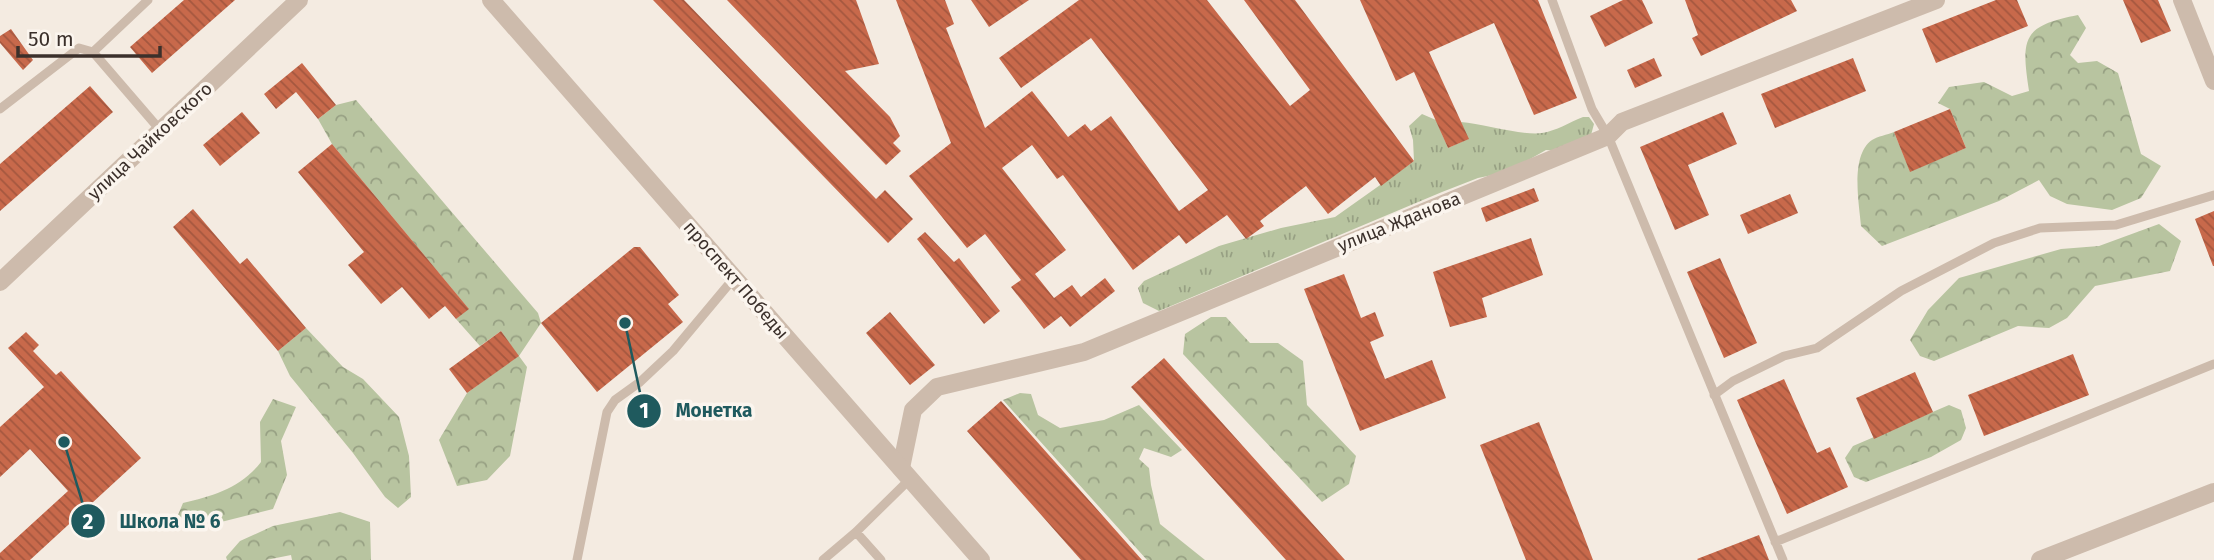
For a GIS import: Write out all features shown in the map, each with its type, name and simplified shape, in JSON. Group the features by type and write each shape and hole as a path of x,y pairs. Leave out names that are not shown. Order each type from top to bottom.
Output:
{"street":[{"name":"улица Чайковского","path":"0,282 299,0"},
{"name":"проспект Победы","path":"491,0 981,560"},
{"name":"улица Жданова","path":"905,474 913,410 937,387 1084,352 1608,136 1622,122 1936,0"},
{"path":"2182,0 2214,81"},
{"path":"2040,560 2214,492"}],"lane":[{"path":"93,52 148,0"},
{"path":"1552,0 1592,109 1608,136 1783,560"},
{"path":"0,109 79,48 93,52 161,131"},
{"path":"1714,395 1733,381 1784,356 1817,348 1901,291 1994,243 2040,228 2116,225 2214,195"},
{"path":"577,560 607,412 615,400 640,382 673,351 734,278"},
{"path":"1775,542 2214,364"},
{"path":"823,560 856,532 905,474"},
{"path":"856,532 881,560"}],"green space":[{"path":"2078,15 2086,28 2070,55 2078,63 2097,61 2118,73 2141,154 2161,166 2141,198 2112,210 2067,204 2050,196 2039,180 1999,201 1882,246 1861,226 1857,180 1865,147 1872,140 1894,132 1910,171 1966,148 1950,109 1938,103 1949,87 1984,82 2012,96 2029,91 2025,58 2029,37 2046,24"},
{"path":"356,100 538,313 541,323 519,356 527,367 510,456 487,480 457,486 439,440 467,393 518,356 501,331 480,346 456,319 468,308 332,144 318,119 336,105"},
{"path":"1422,114 1436,120 1448,148 1468,139 1461,122 1534,133 1552,130 1583,117 1589,117 1594,124 1591,135 1560,151 1546,150 1507,172 1478,178 1442,192 1159,311 1143,303 1138,288 1144,281 1219,246 1281,228 1335,217 1414,161 1409,126"},
{"path":"2159,224 2181,241 2170,271 2095,286 2067,318 2049,328 2018,326 1934,361 1920,356 1910,340 1928,310 1959,278 2061,249 2099,246"},
{"path":"1211,317 1226,317 1250,343 1278,343 1303,361 1307,405 1356,456 1349,484 1322,502 1183,354 1185,334"},
{"path":"306,328 343,367 363,379 399,417 409,456 411,497 398,508 385,497 290,376 278,351"},
{"path":"1020,393 1031,394 1038,415 1060,428 1104,420 1139,405 1182,450 1171,457 1144,448 1139,459 1149,468 1160,524 1205,560 1147,560 1003,400"},
{"path":"273,399 296,407 281,441 287,475 273,509 197,528 178,515 183,503 216,494 235,485 261,462 260,422"},
{"path":"1949,405 1961,410 1966,428 1961,440 1931,457 1866,482 1854,477 1845,458 1853,446"},
{"path":"340,512 370,522 371,560 292,560 291,555 266,560 227,560 226,557 240,541 273,526"}],"building":[{"path":"184,0 235,0 152,73 130,47"},
{"path":"653,0 684,0 876,199 885,190 913,219 888,243"},
{"path":"727,0 856,0 879,64 845,71 890,117 900,136 893,143 901,151 886,165"},
{"path":"896,0 945,0 954,24 946,28 985,128 1032,91 1068,137 1085,124 1091,131 1111,116 1179,211 1208,190 1091,38 1021,88 999,58 1079,0 1207,0 1290,106 1310,90 1244,0 1295,0 1414,161 1381,186 1375,177 1328,214 1306,186 1260,221 1264,226 1246,239 1227,215 1186,244 1179,235 1133,270 1063,175 1057,179 1032,145 1002,168 1066,250 1035,274 1054,298 1072,285 1081,297 1105,278 1115,291 1070,327 1061,316 1044,329 1011,287 1021,280 985,234 967,248 909,176 951,143"},
{"path":"971,0 1029,0 989,27"},
{"path":"1360,0 1538,0 1577,98 1534,115 1494,23 1429,52 1469,139 1448,148 1414,72 1396,81"},
{"path":"1623,0 1642,0 1653,23 1605,47 1590,16"},
{"path":"1685,0 1791,0 1797,11 1701,56 1692,38 1698,35"},
{"path":"1996,0 2017,0 2028,26 1936,63 1922,29"},
{"path":"2123,0 2158,0 2171,31 2141,43"},
{"path":"11,29 33,60 23,70 0,43 0,36"},
{"path":"1654,58 1662,76 1635,88 1627,70"},
{"path":"1853,58 1866,91 1775,128 1761,94"},
{"path":"302,63 336,105 318,119 296,92 276,109 264,94"},
{"path":"90,86 113,112 0,211 0,164"},
{"path":"1950,109 1966,148 1910,172 1894,132"},
{"path":"242,112 260,133 220,166 203,145"},
{"path":"1723,112 1737,144 1688,165 1709,215 1675,230 1640,147"},
{"path":"332,144 469,309 456,319 445,306 429,319 402,287 381,304 348,265 364,252 298,172"},
{"path":"1534,188 1539,201 1486,222 1481,208"},
{"path":"1790,194 1798,213 1748,234 1740,215"},
{"path":"193,209 240,264 247,258 306,328 278,351 173,227"},
{"path":"2214,211 2214,266 2213,266 2195,219"},
{"path":"925,232 954,262 959,258 1000,311 984,324 917,239"},
{"path":"1531,238 1543,275 1482,298 1487,317 1450,327 1433,272"},
{"path":"634,247 640,247 679,295 668,304 683,322 597,392 541,323"},
{"path":"1720,258 1757,343 1724,358 1687,272"},
{"path":"1344,274 1361,318 1375,312 1384,336 1370,342 1385,379 1432,360 1446,398 1360,431 1304,289"},
{"path":"890,312 935,365 910,385 866,333"},
{"path":"501,331 519,356 467,393 449,369"},
{"path":"26,332 39,345 33,351 56,375 61,371 141,458 30,560 0,560 0,553 68,491 30,449 0,477 0,427 44,387 8,348"},
{"path":"2073,354 2089,395 1984,436 1968,395"},
{"path":"1164,358 1345,560 1286,560 1131,387"},
{"path":"1915,372 1933,412 1874,439 1856,398"},
{"path":"1784,379 1817,453 1830,447 1848,487 1787,514 1737,400"},
{"path":"1001,401 1142,560 1081,560 967,431"},
{"path":"1539,422 1593,560 1526,560 1480,445"},
{"path":"1759,535 1769,560 1697,559"}],"place":[{"name":"Монетка","path":"625,323"},
{"name":"Школа № 6","path":"64,442"}]}
